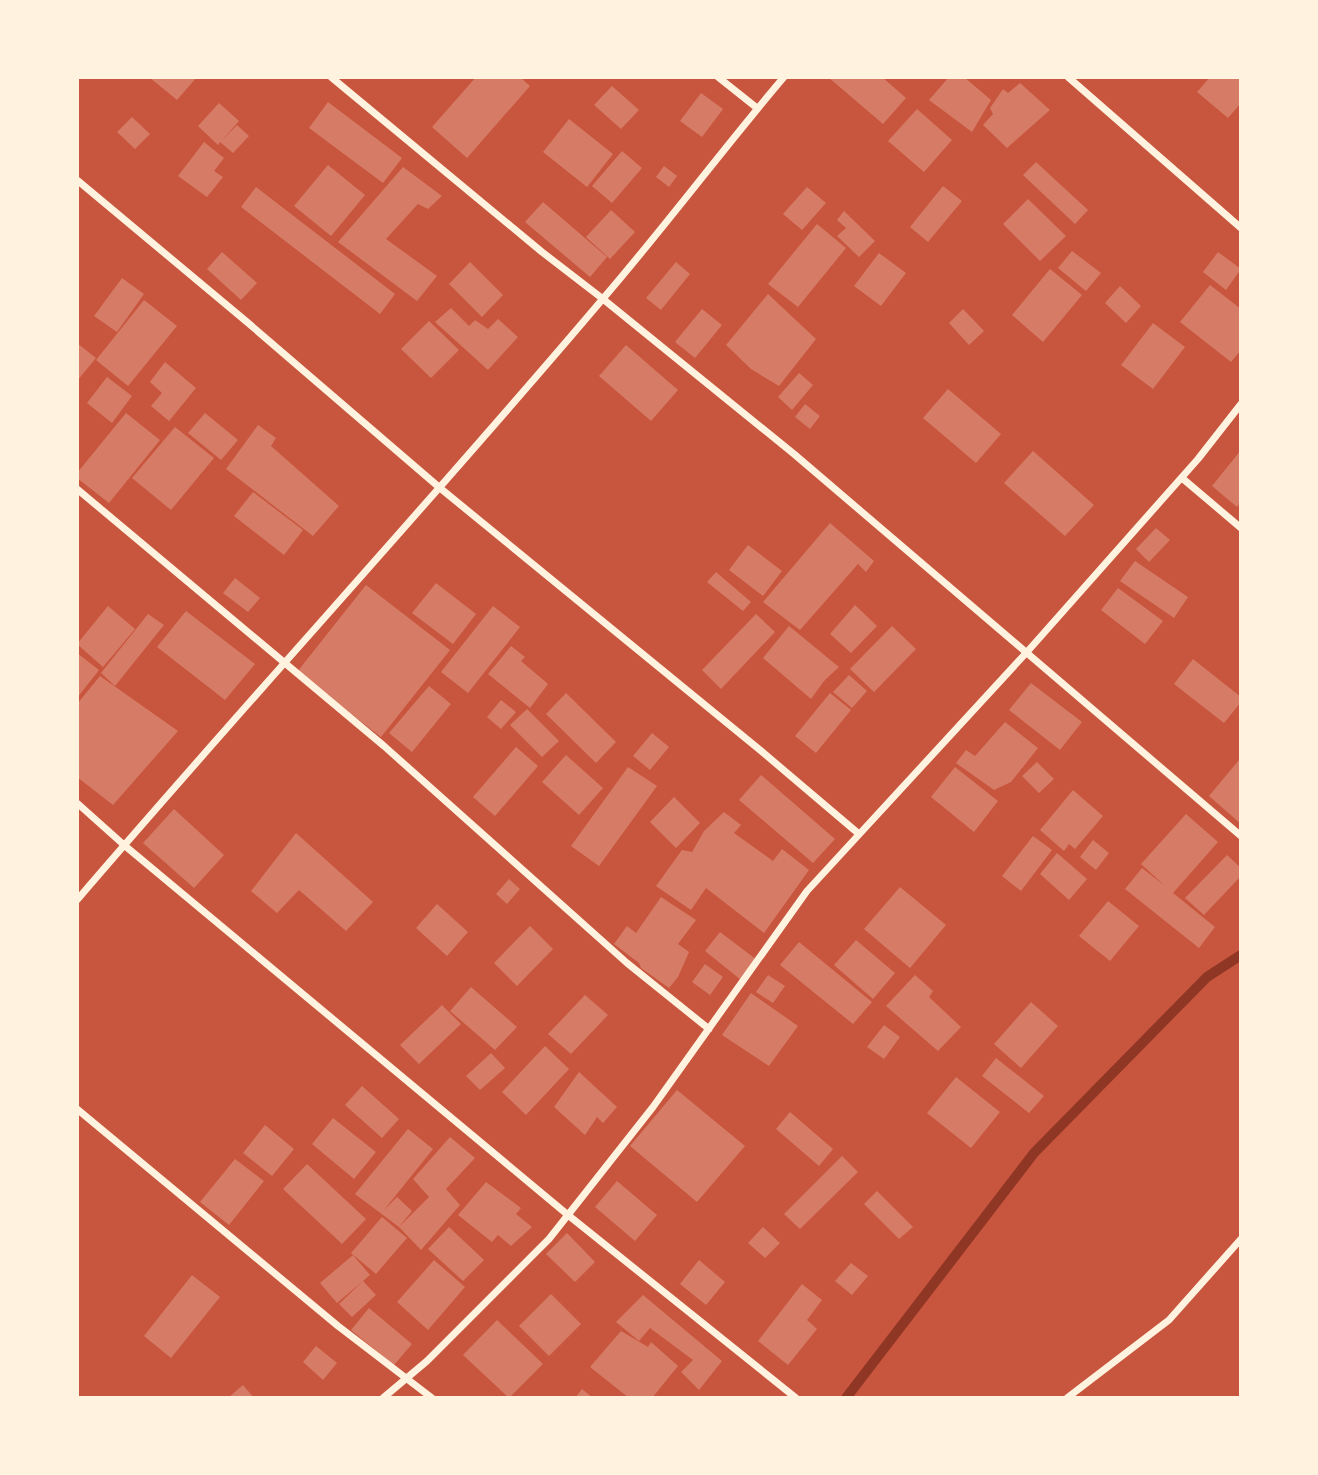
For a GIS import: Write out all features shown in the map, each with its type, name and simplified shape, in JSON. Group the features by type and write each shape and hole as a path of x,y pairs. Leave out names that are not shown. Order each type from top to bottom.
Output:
{"street":[{"path":"331,77 542,252 783,446 1241,836"},
{"path":"718,77 757,108"},
{"path":"77,900 603,299 784,77"},
{"path":"1068,77 1241,229"},
{"path":"77,180 440,488 859,834"},
{"path":"383,1398 427,1361 549,1240 653,1107 807,891 1027,652 1181,478 1241,404"},
{"path":"1181,478 1241,528"},
{"path":"77,489 285,661 627,963 709,1029"},
{"path":"77,803 568,1215 796,1398"},
{"path":"77,1110 338,1326 432,1398"},
{"path":"1238,1242 1241,1252"},
{"path":"1067,1398 1169,1320 1238,1242"}],"building":[{"path":"149,77 197,77 177,100"},
{"path":"476,77 520,77 530,86 467,158 432,127"},
{"path":"828,77 882,77 906,98 883,124"},
{"path":"949,77 964,77 991,100 972,132 929,100"},
{"path":"1210,77 1241,77 1241,103 1228,118 1197,92"},
{"path":"1020,83 1050,110 1007,148 983,125 993,114 990,108 1003,89 1008,93"},
{"path":"612,86 639,110 621,129 594,105"},
{"path":"701,93 723,109 702,137 680,121"},
{"path":"328,102 402,158 383,183 309,128"},
{"path":"219,103 239,121 222,140 237,125 249,136 233,153 220,142 218,145 198,126"},
{"path":"917,109 952,140 924,172 888,141"},
{"path":"132,117 150,134 135,149 117,132"},
{"path":"569,119 613,154 587,187 543,152"},
{"path":"204,142 224,158 214,171 223,177 207,197 178,176"},
{"path":"622,151 642,168 612,203 592,186"},
{"path":"1036,162 1088,210 1075,224 1023,175"},
{"path":"328,165 365,195 331,236 294,206"},
{"path":"664,166 677,176 669,187 656,177"},
{"path":"403,167 442,196 428,209 418,204 386,239 437,276 417,301 338,242"},
{"path":"943,186 962,201 928,242 910,227"},
{"path":"256,187 395,294 380,314 241,207"},
{"path":"807,187 826,203 802,230 783,214"},
{"path":"1028,199 1066,236 1040,261 1003,224"},
{"path":"543,202 607,257 590,277 525,222"},
{"path":"611,210 635,232 610,259 586,237"},
{"path":"844,211 875,241 859,257 837,236 846,228 837,220"},
{"path":"817,224 846,248 798,307 768,284"},
{"path":"1072,251 1101,273 1086,291 1058,268"},
{"path":"222,252 257,283 241,300 207,269"},
{"path":"1218,252 1241,269 1226,290 1203,272"},
{"path":"879,253 906,273 881,306 854,286"},
{"path":"470,262 503,295 482,317 449,284"},
{"path":"676,262 690,274 661,310 646,298"},
{"path":"1050,269 1082,295 1043,342 1012,315"},
{"path":"122,278 144,294 117,332 94,316"},
{"path":"1210,285 1241,309 1241,350 1231,362 1180,322"},
{"path":"1120,286 1141,306 1126,323 1105,303"},
{"path":"768,294 816,339 779,386 751,369 726,345"},
{"path":"144,300 177,326 128,386 96,360"},
{"path":"451,308 469,326 475,320 488,329 498,319 518,337 488,370 435,322"},
{"path":"702,309 722,325 695,358 675,342"},
{"path":"963,309 984,331 969,345 949,323"},
{"path":"429,321 459,350 431,378 401,349"},
{"path":"1153,323 1185,347 1153,389 1121,365"},
{"path":"77,343 96,358 77,381"},
{"path":"626,345 678,390 651,421 599,376"},
{"path":"165,362 196,388 169,421 151,406 162,393 150,382"},
{"path":"799,373 813,385 792,410 778,397"},
{"path":"107,377 132,396 112,423 87,403"},
{"path":"948,389 1001,434 976,463 923,418"},
{"path":"805,404 820,416 810,429 795,417"},
{"path":"126,413 160,440 109,503 77,478 77,473"},
{"path":"205,413 238,440 221,460 188,433"},
{"path":"258,425 276,438 271,446 339,506 313,536 226,469"},
{"path":"175,427 214,458 171,510 132,478"},
{"path":"1241,450 1241,502 1237,507 1212,486"},
{"path":"1033,451 1094,505 1065,536 1004,483"},
{"path":"253,492 303,530 284,555 234,516"},
{"path":"830,523 874,561 866,572 858,564 800,630 763,602"},
{"path":"1156,528 1170,540 1149,562 1136,549"},
{"path":"748,545 782,571 763,596 729,570"},
{"path":"1135,561 1188,597 1174,618 1120,581"},
{"path":"716,572 751,602 743,611 707,582"},
{"path":"235,578 260,598 248,612 223,593"},
{"path":"436,583 476,614 453,644 412,613"},
{"path":"366,585 450,650 381,737 297,672"},
{"path":"1118,588 1163,621 1145,644 1101,610"},
{"path":"855,605 877,626 851,653 830,634"},
{"path":"108,606 135,629 103,667 77,644"},
{"path":"493,606 520,627 468,693 441,672"},
{"path":"186,611 255,664 225,700 157,647"},
{"path":"148,614 164,625 115,686 101,673"},
{"path":"756,614 775,632 721,689 702,670"},
{"path":"789,626 839,667 811,699 763,658"},
{"path":"892,626 916,649 874,692 850,669"},
{"path":"511,646 525,657 521,661 548,684 530,708 488,674"},
{"path":"77,653 99,670 77,698"},
{"path":"1193,659 1241,697 1241,702 1224,723 1174,684"},
{"path":"849,675 867,691 852,708 833,692"},
{"path":"100,676 178,731 113,805 77,777 77,704"},
{"path":"1031,683 1082,722 1060,750 1009,710"},
{"path":"429,686 451,704 412,752 389,733"},
{"path":"566,693 616,742 596,763 546,714"},
{"path":"830,693 851,710 816,753 795,736"},
{"path":"501,700 516,712 501,729 487,717"},
{"path":"527,709 559,741 542,757 510,725"},
{"path":"1005,722 1038,748 1011,782 994,790 956,763 966,750 975,756"},
{"path":"652,733 669,747 650,770 633,756"},
{"path":"516,747 538,766 495,816 473,797"},
{"path":"566,755 603,788 579,815 542,782"},
{"path":"1239,760 1241,761 1241,824 1209,796"},
{"path":"1037,762 1054,779 1039,793 1022,776"},
{"path":"628,767 657,786 599,866 571,846"},
{"path":"955,767 998,801 974,832 931,797"},
{"path":"761,775 835,839 813,863 739,800"},
{"path":"1073,790 1103,816 1075,849 1069,844 1064,851 1040,830"},
{"path":"674,797 700,823 676,848 650,822"},
{"path":"174,809 224,855 194,888 143,843"},
{"path":"724,812 741,825 734,833 773,861 782,849 809,870 764,933 706,888 691,910 656,886 682,850 692,852 704,831"},
{"path":"1186,814 1218,842 1173,893 1215,927 1199,948 1125,889 1142,868 1165,886 1141,864"},
{"path":"296,833 373,902 346,931 299,890 277,913 251,891"},
{"path":"1033,836 1052,850 1021,891 1002,876"},
{"path":"1093,840 1109,853 1096,870 1080,857"},
{"path":"1057,853 1087,879 1069,900 1040,874"},
{"path":"1227,855 1241,868 1241,876 1204,915 1185,898"},
{"path":"509,879 520,889 507,904 496,894"},
{"path":"900,887 946,925 910,968 864,929"},
{"path":"661,897 696,920 678,944 689,952 678,977 669,988 614,944 627,926 636,933"},
{"path":"1108,901 1139,926 1110,961 1079,936"},
{"path":"437,904 468,932 447,956 416,928"},
{"path":"530,926 553,949 517,986 494,963"},
{"path":"720,932 757,960 741,980 705,951"},
{"path":"856,940 895,973 873,999 834,965"},
{"path":"799,942 872,1002 853,1024 780,965"},
{"path":"705,964 723,977 710,995 692,982"},
{"path":"768,975 785,986 773,1003 756,992"},
{"path":"915,975 933,991 929,997 961,1027 938,1051 886,1006"},
{"path":"471,987 517,1027 495,1050 450,1011"},
{"path":"751,993 798,1026 769,1066 722,1035"},
{"path":"585,995 608,1015 571,1054 548,1034"},
{"path":"1031,1002 1058,1026 1021,1068 994,1044"},
{"path":"442,1005 461,1024 419,1064 400,1045"},
{"path":"884,1025 900,1037 884,1059 867,1047"},
{"path":"545,1046 569,1069 526,1115 502,1092"},
{"path":"491,1053 505,1068 480,1090 466,1076"},
{"path":"996,1058 1044,1096 1029,1113 982,1076"},
{"path":"579,1072 617,1107 603,1123 597,1117 585,1135 554,1107"},
{"path":"956,1077 1000,1112 971,1148 927,1113"},
{"path":"362,1086 399,1119 382,1138 345,1105"},
{"path":"677,1090 745,1146 697,1202 630,1146"},
{"path":"790,1112 833,1149 819,1166 776,1129"},
{"path":"333,1118 376,1152 354,1179 312,1144"},
{"path":"265,1125 294,1149 272,1176 243,1153"},
{"path":"408,1129 433,1149 384,1210 397,1197 412,1211 399,1227 355,1194"},
{"path":"450,1137 475,1158 446,1189 460,1205 421,1250 399,1227 429,1197 413,1179"},
{"path":"842,1156 858,1172 800,1229 784,1214"},
{"path":"235,1159 264,1181 229,1225 200,1202"},
{"path":"307,1164 366,1219 342,1244 283,1189"},
{"path":"617,1181 657,1215 635,1241 595,1207"},
{"path":"486,1182 521,1208 516,1214 532,1227 511,1246 498,1235 492,1242 458,1215"},
{"path":"877,1191 913,1227 899,1239 864,1204"},
{"path":"382,1217 407,1238 376,1274 351,1253"},
{"path":"449,1227 484,1260 463,1281 428,1249"},
{"path":"763,1227 780,1243 765,1258 748,1243"},
{"path":"567,1233 595,1262 575,1282 546,1254"},
{"path":"353,1255 370,1275 337,1303 320,1283"},
{"path":"434,1260 465,1287 428,1330 397,1302"},
{"path":"699,1260 725,1282 706,1305 680,1284"},
{"path":"851,1263 868,1276 852,1295 835,1281"},
{"path":"192,1275 220,1297 171,1358 144,1336"},
{"path":"363,1281 376,1295 352,1317 339,1304"},
{"path":"802,1284 822,1300 807,1320 817,1329 788,1365 758,1341"},
{"path":"551,1294 581,1324 549,1356 519,1326"},
{"path":"643,1295 722,1361 699,1390 681,1372 693,1360 650,1328 639,1341 616,1322"},
{"path":"369,1308 412,1344 394,1365 351,1330"},
{"path":"497,1320 543,1364 509,1398 463,1355"},
{"path":"621,1331 648,1347 651,1342 678,1366 652,1398 629,1398 590,1367"},
{"path":"316,1346 337,1363 323,1380 303,1362"},
{"path":"243,1385 254,1398 228,1398"},
{"path":"582,1389 593,1398 575,1398"}],"waterway":[{"path":"846,1398 1034,1153 1207,977 1241,955"}]}
